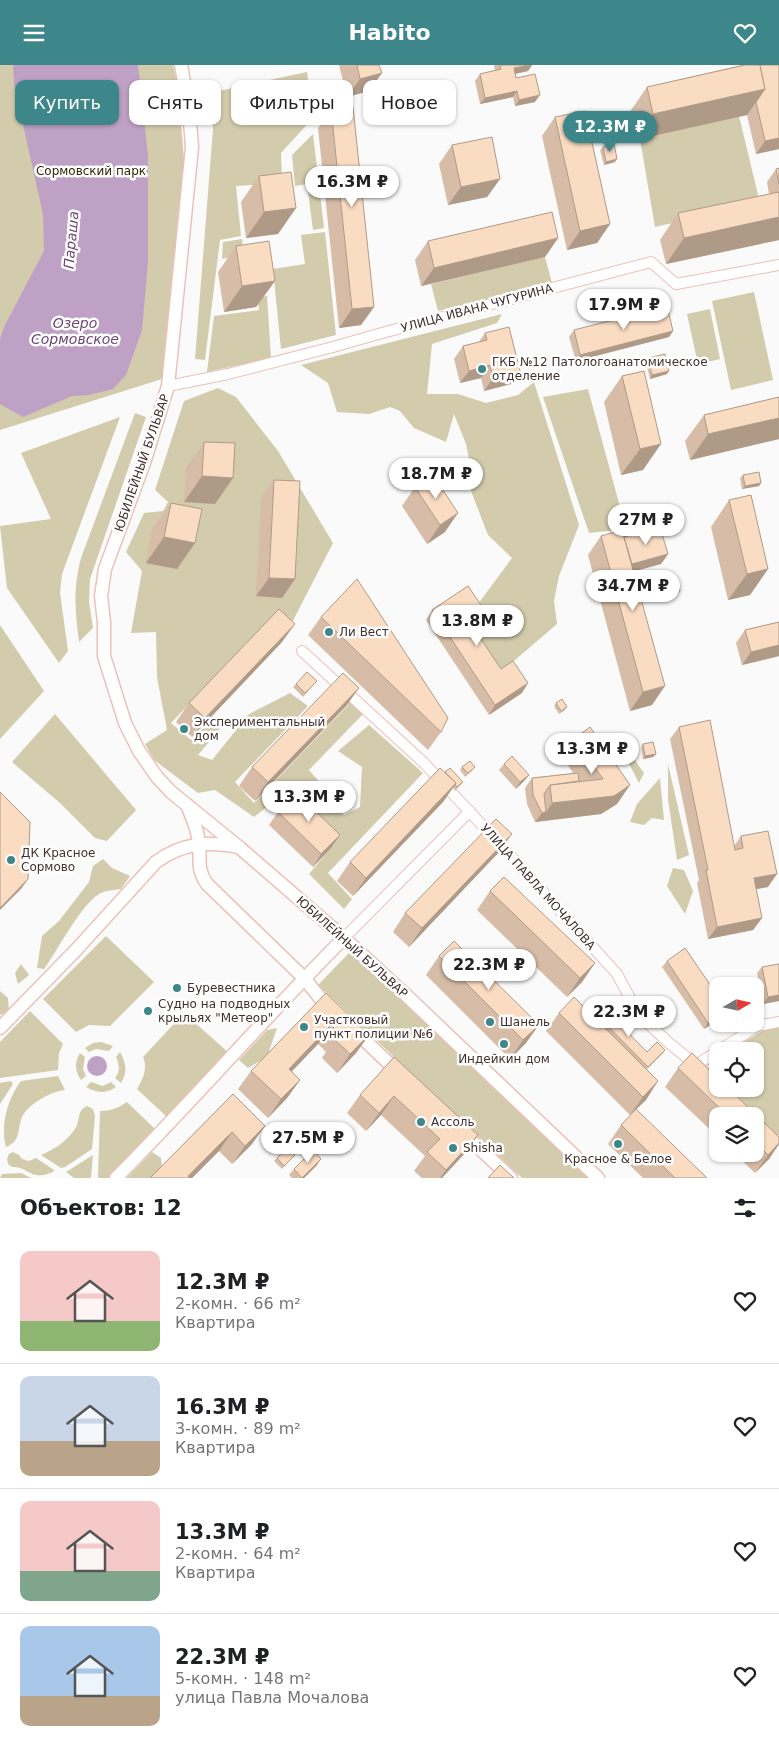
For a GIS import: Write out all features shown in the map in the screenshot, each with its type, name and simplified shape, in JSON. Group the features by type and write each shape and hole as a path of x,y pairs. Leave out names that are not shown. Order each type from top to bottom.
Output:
{"street":[{"name":"ЮБИЛЕЙНЫЙ БУЛЬВАР","path":"181,65 189,109 192,147 168,386 144,463 105,569 101,596 104,622 104,656 125,723 139,751 157,777 171,792 240,848 333,929 408,997 598,1178"},
{"name":"УЛИЦА ИВАНА ЧУГУРИНА","path":"168,386 228,374 324,350 651,262 676,284 779,265"},
{"name":"УЛИЦА ПАВЛА МОЧАЛОВА","path":"302,651 424,763 470,811 617,974 639,1015 696,1065 757,1026 779,1021"},
{"path":"187,805 199,844 198,866 207,884 304,978 320,998 413,1086"},
{"path":"116,1178 304,978 470,811"},
{"path":"0,1028 76,950 156,862 168,853 183,847 199,844 220,844 240,848"},
{"path":"333,929 355,927"},
{"path":"449,1120 511,1178"}],"green space":[{"name":"Озеро Сормовское","path":"0,65 173,65 176,80 129,80 129,125 181,125 184,159 168,356 162,379 0,430"},
{"path":"307,72 308,80 270,80"},
{"path":"231,88 231,125 307,125 281,153 282,183 236,186 241,236 220,240 205,360 195,359 213,125 221,125 221,90"},
{"path":"739,116 760,203 655,227 640,139"},
{"path":"313,134 324,228 313,230 307,184 295,186 292,155"},
{"path":"325,232 336,335 281,349 273,269 305,264 301,235"},
{"path":"242,239 244,255 222,259 223,242"},
{"path":"545,257 552,283 438,311 431,284"},
{"path":"754,292 773,380 731,390 712,301"},
{"path":"267,296 271,358 207,372 214,316 259,310 257,297"},
{"path":"710,309 720,359 698,364 687,314"},
{"path":"502,314 497,323 432,344 427,394 458,394 486,403 518,395 534,382 579,525 559,576 554,601 557,624 494,678 461,627 512,558 488,535 466,478 471,469 466,444 454,414 446,442 414,428 400,411 390,407 369,414 337,412 328,383 301,365"},
{"path":"218,388 236,397 278,451 333,543 285,636 266,623 171,723 191,740 211,721 220,729 198,755 212,760 249,714 290,693 308,706 235,782 254,803 348,705 332,689 346,680 364,713 309,770 344,815 360,807 362,767 338,751 369,725 423,773 328,873 352,899 344,909 309,874 334,844 288,790 254,817 215,790 198,793 154,760 145,744 167,730 157,677 156,632 131,633 142,571 126,552 144,513 163,511 168,502 155,490 184,401"},
{"path":"588,389 626,529 589,533 543,397"},
{"path":"135,413 146,417 90,579 89,602 93,628 79,642 76,600 81,558"},
{"path":"120,417 62,574 60,593 68,651 59,663 7,588 0,526 51,519 21,453"},
{"path":"0,625 44,691 0,739"},
{"path":"55,714 136,810 107,841 95,838 60,803 12,762"},
{"path":"613,733 627,737 636,762 644,773 639,783"},
{"path":"668,764 689,855 677,860 668,799"},
{"path":"660,778 664,820 652,818 644,825 630,822 637,804"},
{"path":"103,859 112,868 130,876 121,889 101,893 92,900 77,918 44,969 37,968 42,936 59,921 89,882 93,866"},
{"path":"673,868 684,870 693,891 685,914 667,886"},
{"path":"106,936 154,982 110,1026 89,1025 76,1032 43,999"},
{"path":"350,952 592,1178 522,1178 318,985"},
{"path":"21,964 29,975 18,984 15,973"},
{"path":"0,991 8,998 9,1011 0,1015"},
{"path":"30,1011 63,1044 59,1053 58,1070 0,1078 0,1042"},
{"path":"184,1013 230,1054 168,1118 137,1089 144,1073 143,1057"},
{"path":"779,1027 779,1135 775,1136 764,1125 764,1107 747,1107 738,1097 764,1097 764,1042 743,1042 759,1033 764,1033 764,1030"},
{"path":"277,1028 267,1057 248,1068 239,1060 267,1030"},
{"path":"101,1042 113,1046 109,1051 96,1049 89,1052 85,1048 93,1043"},
{"path":"120,1052 125,1067 125,1075 121,1083 115,1078 119,1067 116,1057"},
{"path":"80,1053 85,1057 83,1069 86,1076 81,1080 76,1066"},
{"path":"58,1076 65,1090 47,1096 29,1107 22,1117 18,1135 14,1142 6,1147 4,1130 6,1112 12,1095 21,1081"},
{"path":"11,1081 13,1084 0,1104 0,1083"},
{"path":"91,1082 103,1086 111,1082 116,1087 105,1092 94,1091 86,1087"},
{"path":"127,1102 158,1132 112,1178 100,1178 98,1177 100,1111 114,1109"},
{"path":"87,1106 93,1109 95,1116 92,1149 61,1168 41,1155 56,1148 68,1138 77,1126 81,1110"},
{"path":"13,1152 22,1159 29,1161 36,1158 54,1170 53,1172 38,1175 12,1167 8,1164 7,1159 9,1154"},
{"path":"152,1152 161,1158 162,1167 152,1178 127,1178"},
{"path":"93,1155 91,1178 74,1178 66,1172"},
{"path":"21,1173 31,1178 0,1178 2,1174"}],"water":[{"name":"Озеро Сормовское","path":"13,65 138,65 140,80 129,80 129,125 145,125 148,155 148,262 142,330 126,375 113,389 89,395 72,396 23,417 0,404 0,339 5,325 44,251 43,214 23,125 119,125 119,80 15,80 15,88"},
{"path":"97,1056 104,1059 107,1066 104,1073 97,1076 90,1073 87,1066 90,1059"}],"building":[{"path":"357,65 379,65 382,73 360,79"},
{"path":"500,65 530,65 514,68 516,78 535,74 540,95 519,100 517,91 485,98 480,74 501,69"},
{"path":"745,65 760,65 765,89 653,114 647,87"},
{"path":"760,65 779,65 779,138 765,141 756,102 765,89"},
{"path":"353,107 374,307 352,309 333,125 353,125"},
{"path":"585,111 610,224 580,231 555,117"},
{"path":"492,137 500,179 461,187 452,145"},
{"path":"614,144 617,159 606,162 603,147"},
{"path":"779,168 779,184 776,169"},
{"path":"291,172 296,208 264,212 259,176"},
{"path":"779,192 779,217 684,238 678,213"},
{"path":"552,212 558,238 434,268 428,241"},
{"path":"269,241 275,281 242,286 236,246"},
{"path":"667,306 673,331 580,355 574,330"},
{"path":"509,327 520,371 493,378 490,365 469,371 463,346 487,340 485,333"},
{"path":"665,354 669,371 652,375 648,358"},
{"path":"644,371 661,444 640,449 622,376"},
{"path":"779,397 779,418 708,434 704,415"},
{"path":"204,442 235,443 233,478 202,476"},
{"path":"759,472 761,483 745,486 743,475"},
{"path":"433,475 458,513 440,525 415,487"},
{"path":"274,480 300,481 295,579 269,578"},
{"path":"751,495 768,569 747,574 729,500"},
{"path":"171,503 202,509 195,543 164,537"},
{"path":"660,527 668,554 632,564 624,537"},
{"path":"622,530 665,686 643,692 601,536"},
{"path":"357,579 448,718 441,732 321,617"},
{"path":"677,579 680,591 672,593 669,581"},
{"path":"468,586 483,608 467,618 501,669 513,661 528,683 495,705 432,610"},
{"path":"279,609 295,624 205,718 189,703"},
{"path":"779,622 779,645 751,652 745,630"},
{"path":"307,672 317,681 305,693 296,684"},
{"path":"343,673 359,688 268,782 252,767"},
{"path":"562,699 567,707 561,711 556,703"},
{"path":"710,720 735,850 743,848 741,836 768,831 777,874 754,878 762,918 717,927 706,870 708,870 679,727"},
{"path":"590,727 630,785 614,796 552,803 550,785 603,779 575,738"},
{"path":"653,742 656,754 645,756 643,744"},
{"path":"512,756 529,775 520,782 504,764"},
{"path":"470,761 475,767 468,773 462,767"},
{"path":"440,768 456,783 366,878 350,862"},
{"path":"450,768 463,782 457,787 456,783 445,772"},
{"path":"578,773 579,781 550,785 544,794 546,812 542,813 533,795 532,778"},
{"name":"ДК Красное Сормово","path":"0,792 30,822 28,879 0,908"},
{"path":"297,793 340,835 321,854 278,812"},
{"path":"496,819 512,834 422,928 405,913"},
{"path":"504,877 595,963 580,978 490,891"},
{"path":"454,941 539,1025 523,1040 439,956"},
{"path":"685,948 709,983 709,1022 708,1023 667,961"},
{"path":"779,964 779,995 768,997 762,967"},
{"path":"326,993 369,1035 350,1054 335,1040 340,1034 331,1025 289,1069 300,1080 281,1099 251,1071"},
{"path":"574,997 658,1081 643,1097 559,1013"},
{"path":"600,1004 647,1052 657,1042 665,1050 648,1067 593,1011"},
{"path":"692,1053 709,1069 709,1097 737,1097 748,1107 719,1107 678,1068"},
{"path":"394,1057 478,1135 446,1170 427,1152 440,1139 394,1096 379,1113 360,1095"},
{"path":"233,1094 265,1126 245,1146 232,1132 188,1176 190,1178 150,1178"},
{"path":"636,1109 707,1178 675,1178 621,1125"},
{"path":"764,1123 779,1137 779,1143 768,1155 764,1151"},
{"path":"287,1148 295,1155 284,1166 277,1158"},
{"path":"313,1150 321,1159 302,1178 294,1169"},
{"path":"500,1165 514,1178 488,1178"}],"place":[{"name":"ГКБ №12 Патологоанатомическое отделение","path":"482,369"},
{"name":"Ли Вест","path":"329,632"},
{"name":"Экспериментальный дом","path":"184,729"},
{"name":"ДК Красное Сормово","path":"11,860"},
{"name":"Буревестника","path":"177,988"},
{"name":"Судно на подводных крыльях \"Метеор\"","path":"148,1011"},
{"name":"Шанель","path":"490,1022"},
{"name":"Участковый пункт полиции №6","path":"304,1027"},
{"name":"Индейкин дом","path":"504,1044"},
{"name":"Ассоль","path":"421,1122"},
{"name":"Красное & Белое","path":"618,1144"},
{"name":"Shisha","path":"453,1148"}],"park label":[{"name":"Сормовский парк","path":"91,171"}],"water label":[{"name":"Параша","path":"71,240"}]}
